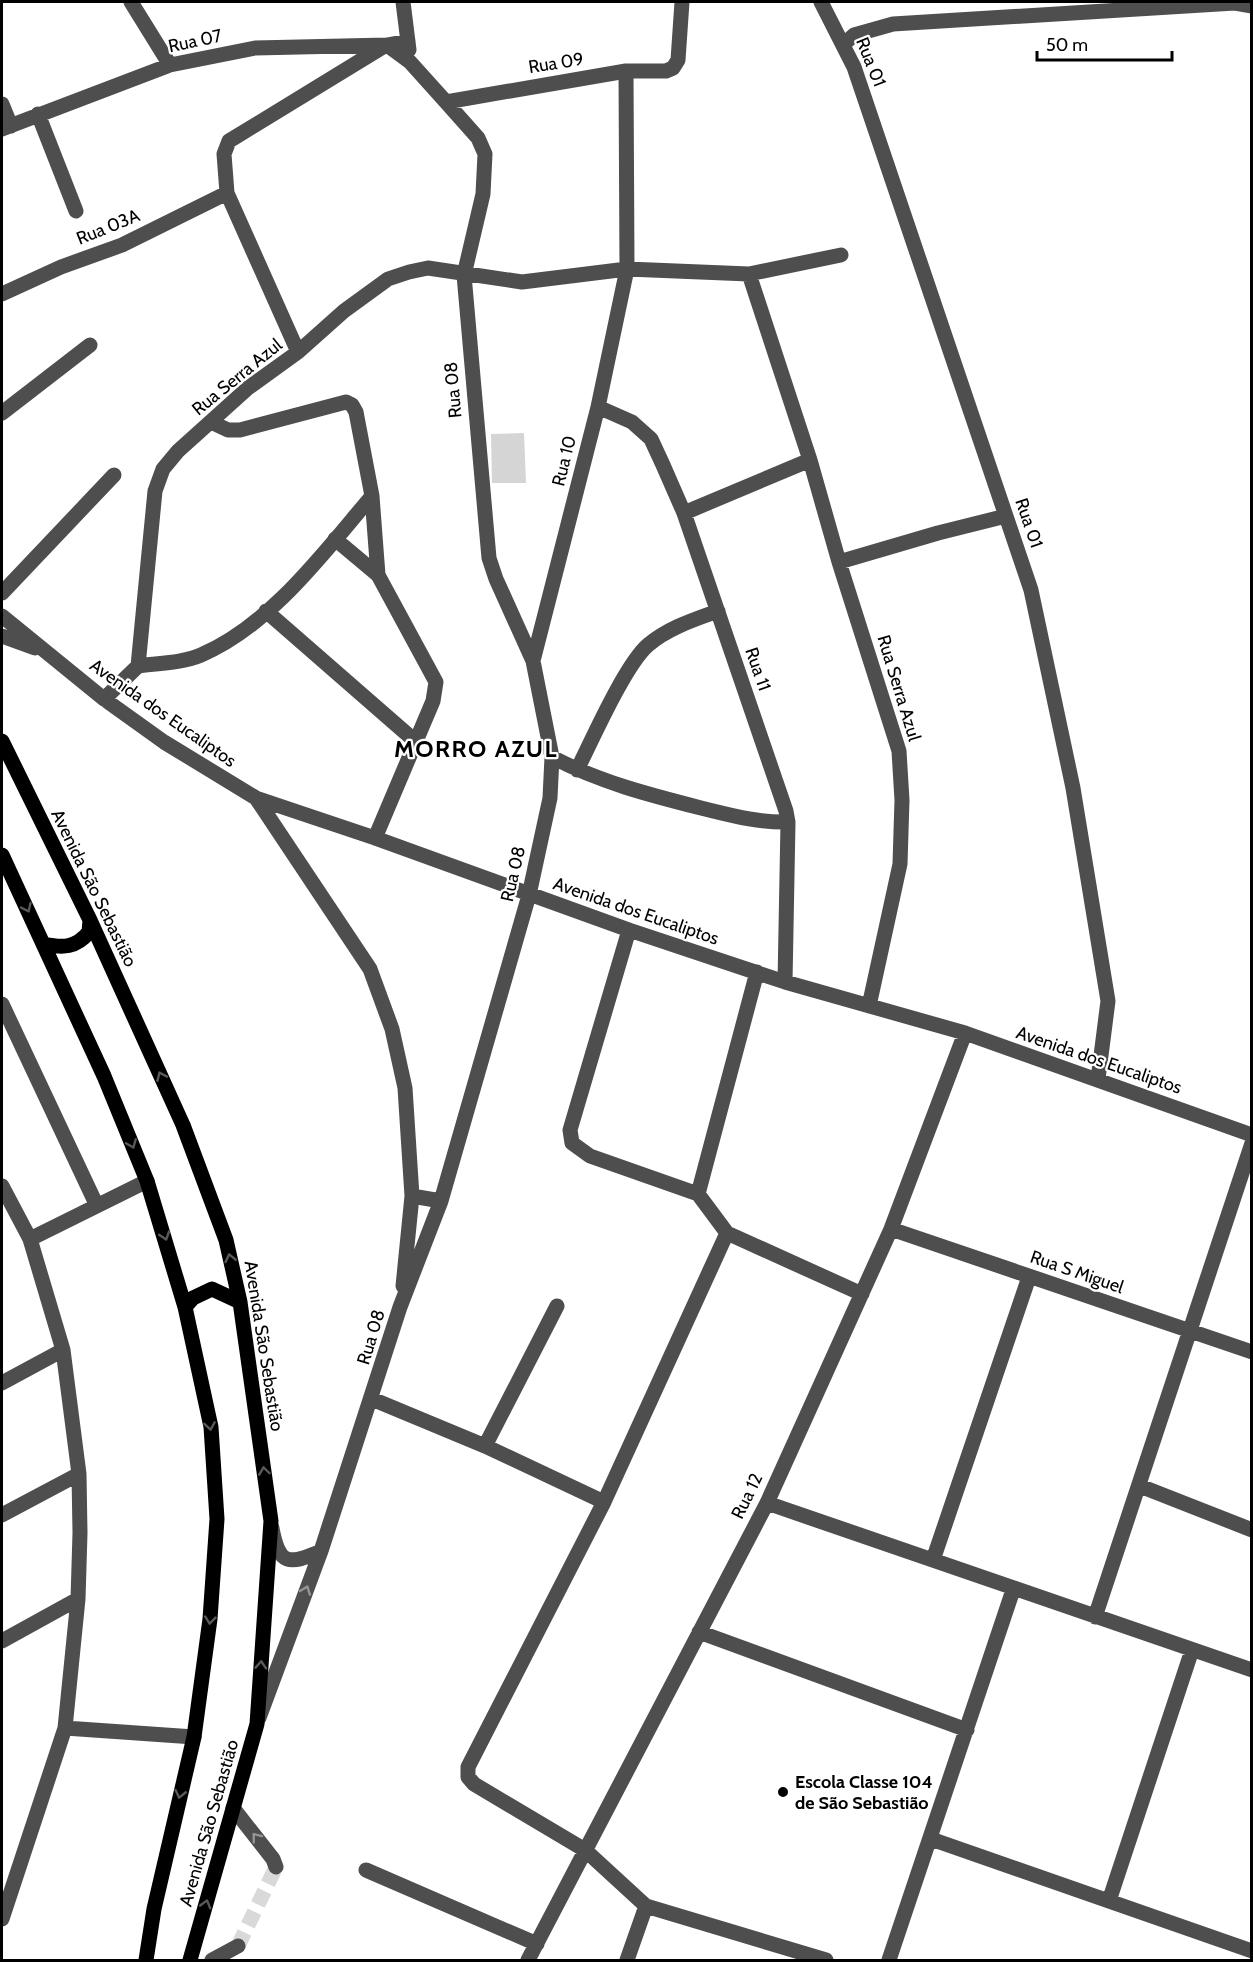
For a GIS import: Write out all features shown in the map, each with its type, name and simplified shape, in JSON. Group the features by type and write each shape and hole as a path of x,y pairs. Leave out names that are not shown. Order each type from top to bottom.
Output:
{"main road":[{"name":"Avenida São Sebastião","path":"2,741 90,920 203,1174 226,1240 240,1302 271,1521 257,1724 190,1960"},
{"name":"Avenida São Sebastião","path":"2,855 104,1076 147,1181 185,1307 211,1427 218,1519 210,1619 194,1737 154,1909 146,1960"},
{"path":"44,944 68,947 74,945 89,932 90,920"},
{"path":"185,1307 193,1298 212,1289 240,1302"}],"street":[{"path":"131,2 170,65"},
{"path":"403,2 410,62"},
{"name":"Rua 09","path":"446,102 626,71 666,71 673,68 678,60 682,2"},
{"name":"Rua 01","path":"821,2 854,67 1031,590 1079,824 1108,1001 1098,1079"},
{"path":"844,44 854,35 893,24 1186,4 1236,2 1251,6"},
{"name":"Rua 07","path":"6,127 170,65 255,48 387,45 408,41"},
{"path":"298,352 227,194 224,154 229,141 387,45"},
{"name":"Rua 08","path":"257,1724 321,1551 400,1307 441,1201 529,895 550,798 552,757 533,661 496,579 489,558 464,275 483,194 485,154 478,138 446,102 410,62 387,45"},
{"name":"Rua 10","path":"533,661 598,407 627,269 626,71"},
{"path":"2,104 6,127"},
{"path":"38,114 76,211"},
{"name":"Rua 03A","path":"3,289 122,245 227,194"},
{"path":"627,269 749,274 841,255"},
{"name":"Rua Serra Azul","path":"138,666 155,491 163,469 178,451 248,388 298,352 344,311 388,279 428,268 522,282 627,269"},
{"name":"Rua Serra Azul","path":"749,274 810,460 839,562 899,751 902,800 900,864 869,1006"},
{"path":"2,413 90,345"},
{"path":"211,422 228,430 240,430 346,402 352,405 356,412 372,496 378,575"},
{"name":"Rua 11","path":"598,407 632,422 651,439 684,513 788,822 785,982"},
{"path":"684,513 810,460"},
{"path":"2,593 114,475"},
{"path":"104,699 138,666 201,655 229,639 266,611 297,585 372,496"},
{"path":"839,562 938,532 1006,516"},
{"path":"335,539 378,575 436,682 433,701 375,838"},
{"path":"266,611 415,741"},
{"path":"577,770 631,668 646,647 668,630 718,611"},
{"path":"2,616 45,651"},
{"path":"2,636 45,651"},
{"name":"Avenida dos Eucaliptos","path":"45,651 104,699 195,763 256,798 375,838 628,930 785,982 965,1033 1251,1135"},
{"path":"552,757 577,770 634,790 735,817 771,823 788,822"},
{"path":"256,798 370,969 392,1029 405,1088 412,1196 400,1307"},
{"path":"628,930 570,1130 572,1143 590,1156 698,1194 728,1233 862,1294"},
{"path":"698,1194 757,972"},
{"path":"2,1004 97,1206"},
{"name":"Rua 12","path":"528,1960 767,1503 891,1229 965,1033"},
{"path":"1095,1617 1251,1143"},
{"path":"30,1239 147,1181"},
{"path":"2,1186 30,1239 63,1350 79,1474 78,1599 65,1728 2,1919"},
{"path":"412,1196 441,1201"},
{"name":"Rua S Miguel","path":"891,1229 1251,1352"},
{"path":"728,1233 604,1502 468,1767 468,1777 474,1784 585,1850 646,1906 786,1954 826,1960"},
{"path":"933,1560 1029,1277"},
{"path":"485,1446 557,1306"},
{"path":"2,1383 63,1350"},
{"path":"372,1399 485,1446 604,1502"},
{"path":"2,1515 79,1474"},
{"path":"1140,1486 1251,1530"},
{"path":"767,1503 1013,1590 1251,1670"},
{"path":"271,1521 276,1546 284,1558 297,1561 321,1551"},
{"path":"889,1960 1013,1590"},
{"path":"2,1641 78,1599"},
{"path":"699,1632 967,1730"},
{"path":"1109,1901 1192,1650"},
{"path":"65,1728 194,1737"},
{"path":"233,1808 273,1859 276,1867"},
{"path":"931,1839 1251,1951"},
{"path":"366,1870 537,1944"},
{"path":"627,1960 646,1906"},
{"path":"212,1960 238,1946"}],"shaded area":[{"path":"524,433 526,483 492,483 491,434"}],"tunnel":[{"path":"238,1946 276,1867"}],"place":[{"name":"Escola Classe 104 de São Sebastião","path":"783,1792"}],"district":[{"name":"MORRO AZUL","path":"476,748"}]}
